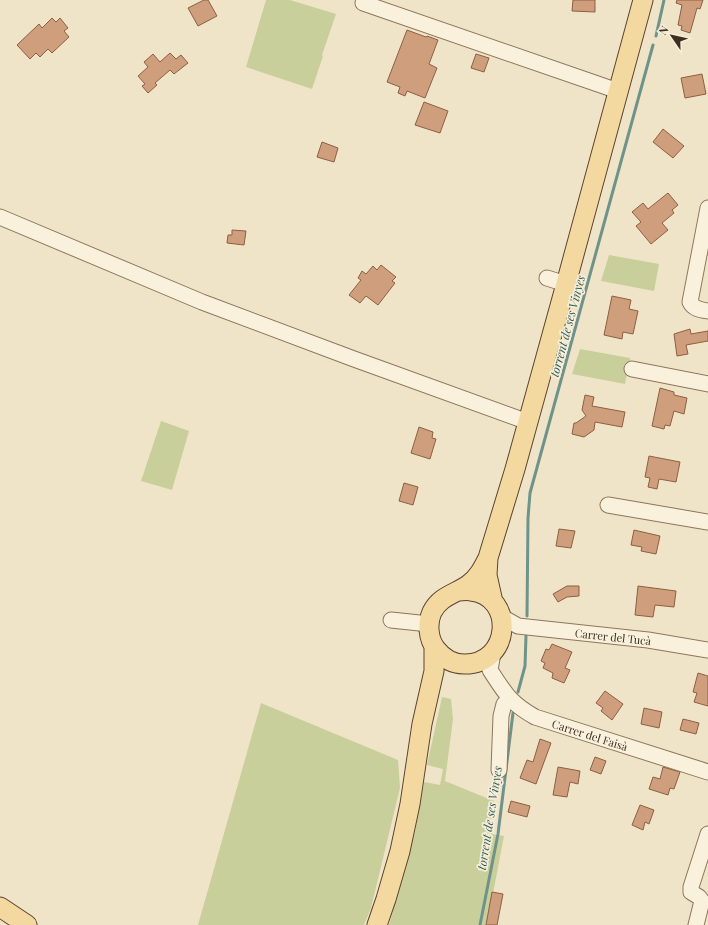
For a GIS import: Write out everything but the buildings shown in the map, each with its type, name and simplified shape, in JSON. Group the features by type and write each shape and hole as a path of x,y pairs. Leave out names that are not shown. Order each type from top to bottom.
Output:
{"main road":[{"path":"432,684 441,675 465,664 484,660 495,654 503,626 504,615 487,575 488,558 528,422 642,0"},
{"path":"465,664 449,661 440,655 430,636 429,624 432,612 438,603 447,595 458,591 475,579 488,558"},
{"path":"458,591 471,591 483,594 504,615"},
{"path":"377,925 400,851 410,804 422,724 434,671 434,646"},
{"path":"0,907 27,925"}],"street":[{"path":"363,3 618,91"},
{"path":"708,208 690,302 699,310 708,311"},
{"path":"0,217 202,302 528,422"},
{"path":"547,278 566,284"},
{"path":"632,369 708,384"},
{"path":"608,505 708,522"},
{"name":"Carrer del Tucà","path":"504,615 708,650"},
{"path":"391,620 429,624"},
{"name":"Carrer del Faisà","path":"495,654 510,700 522,710 535,717 708,772"},
{"path":"499,770 500,716 504,704 510,700"},
{"path":"696,925 702,901 691,892 691,887 708,834"}],"green space":[{"path":"266,0 290,0 336,14 312,89 246,67"},
{"path":"609,255 659,264 654,291 601,281"},
{"path":"580,349 630,358 625,384 572,374"},
{"path":"161,421 189,431 172,490 141,481"},
{"path":"442,697 451,699 453,719 445,781 494,801 492,834 504,836 487,925 389,925 415,832 424,782 440,785 443,769 427,765"},
{"path":"261,703 398,760 400,788 371,908 364,925 198,925"}],"waterway":[{"name":"torrent de ses Vinyes","path":"656,36 664,0"},
{"name":"torrent de ses Vinyes","path":"527,616 528,518 530,493 653,45"},
{"name":"torrent de ses Vinyes","path":"518,692 525,666 526,636"},
{"name":"torrent de ses Vinyes","path":"480,925 498,834 513,713"}]}
